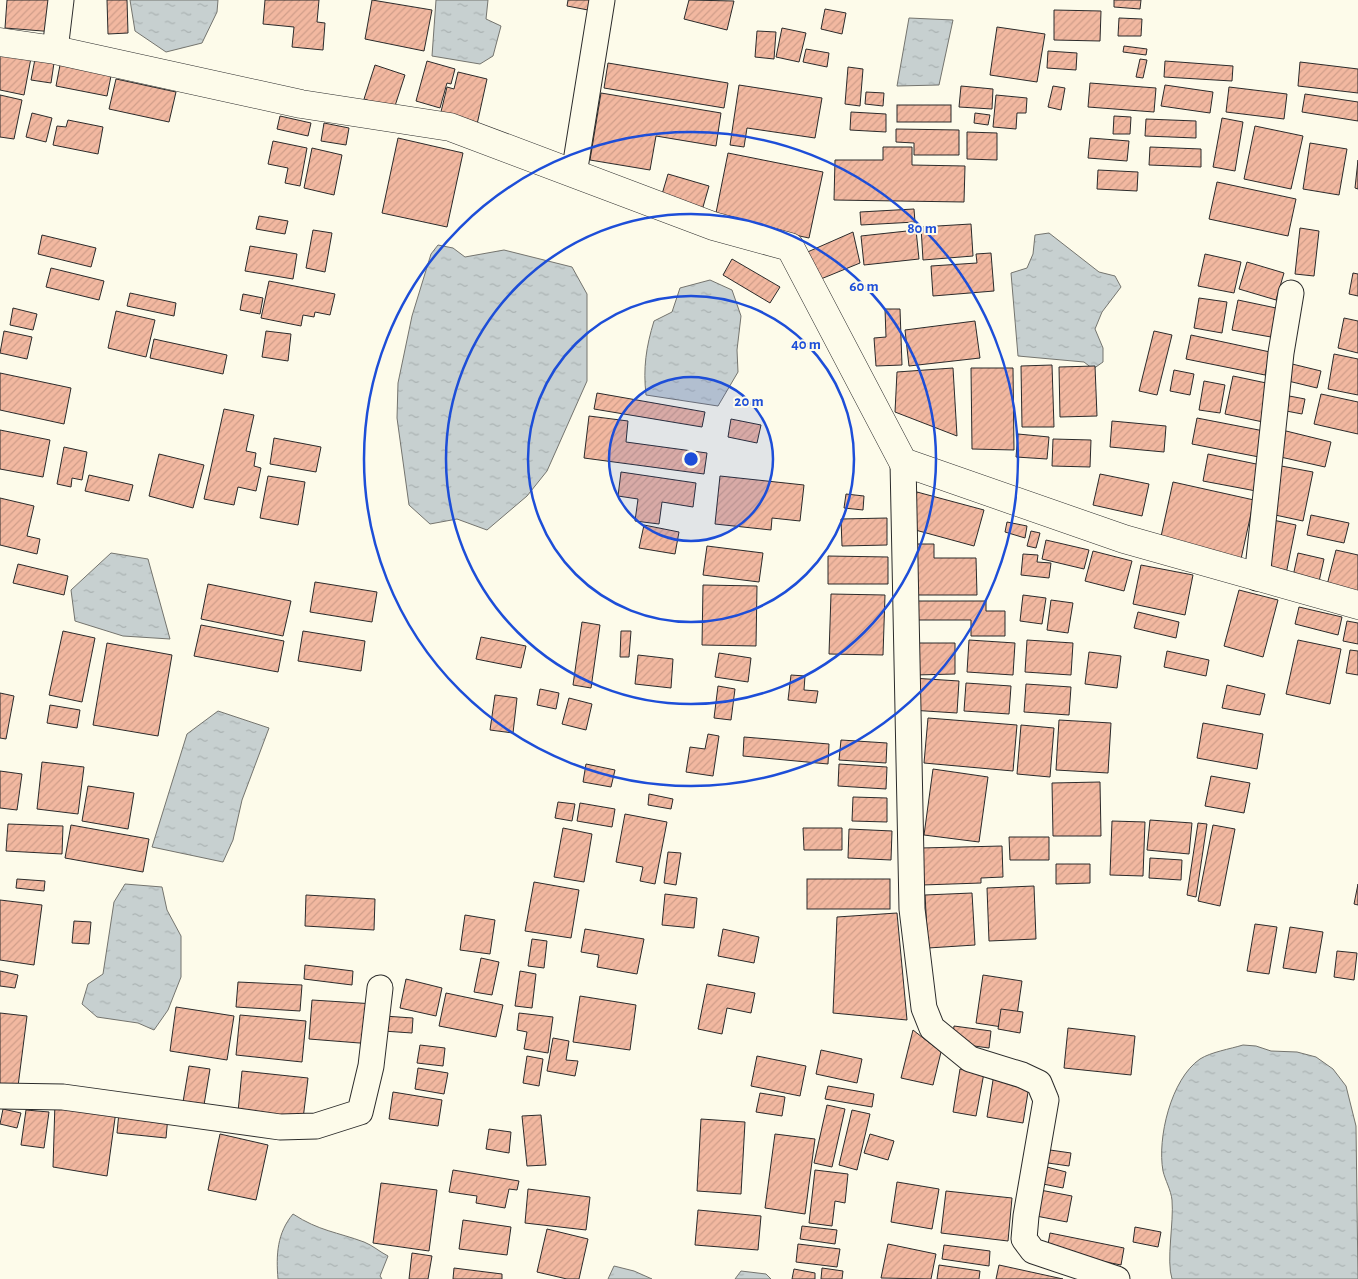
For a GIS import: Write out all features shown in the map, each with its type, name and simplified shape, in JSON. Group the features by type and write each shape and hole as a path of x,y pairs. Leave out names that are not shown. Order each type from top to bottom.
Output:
{"street":[{"path":"55,50 61,0"},
{"path":"574,174 602,0"},
{"path":"0,42 55,50 301,104 450,127 713,226 790,247 903,462 912,909 924,1008 932,1028 970,1059 1022,1075 1039,1084 1046,1100 1026,1216 1024,1239 1033,1252 1117,1279"},
{"path":"1256,578 1281,353 1291,293"},
{"path":"903,462 1124,539 1256,578 1358,605"},
{"path":"0,1096 63,1097 280,1126 316,1126 360,1112 371,1066 380,988"}],"water":[{"path":"130,0 218,0 217,12 202,43 166,52 135,31"},
{"path":"436,0 488,0 486,19 501,26 493,56 480,64 432,56"},
{"path":"909,18 953,20 939,85 897,86"},
{"path":"1049,233 1099,272 1115,276 1121,287 1102,312 1095,329 1103,348 1103,362 1093,369 1084,362 1018,356 1011,273 1027,268 1033,254 1035,235"},
{"path":"438,245 453,248 465,257 504,250 572,267 587,294 587,381 547,471 527,496 487,530 457,519 430,524 409,505 397,418 398,383 412,316 431,254"},
{"path":"710,280 732,290 741,316 737,350 738,372 718,406 646,395 646,358 654,321 672,312 680,288"},
{"path":"111,553 148,559 170,639 123,636 75,621 71,590"},
{"path":"218,711 269,728 242,800 233,840 223,862 152,847 187,734"},
{"path":"125,884 162,887 167,910 181,936 181,977 168,1010 154,1030 138,1023 97,1017 82,1004 88,984 103,974 114,902"},
{"path":"1243,1045 1256,1046 1271,1051 1297,1052 1316,1057 1333,1069 1346,1086 1356,1126 1358,1279 1172,1279 1170,1252 1172,1200 1163,1171 1162,1158 1164,1126 1168,1110 1181,1080 1200,1059"},
{"path":"293,1214 320,1228 367,1243 388,1256 380,1276 382,1279 278,1279 277,1261 279,1245 284,1229"},
{"path":"614,1266 634,1271 652,1279 608,1279"},
{"path":"741,1271 766,1274 771,1279 735,1279"}],"building":[{"path":"7,0 58,0 55,32 5,28"},
{"path":"107,0 127,0 128,33 108,34"},
{"path":"265,0 319,0 317,22 325,23 323,50 292,47 294,27 263,24"},
{"path":"372,0 432,10 424,51 365,39"},
{"path":"568,0 590,0 588,10 567,6"},
{"path":"689,0 734,1 727,30 684,19"},
{"path":"1114,0 1141,0 1140,9 1114,7"},
{"path":"825,9 846,13 842,34 821,29"},
{"path":"1054,10 1101,11 1100,41 1054,40"},
{"path":"1119,18 1142,19 1141,36 1118,36"},
{"path":"997,27 1045,34 1037,82 990,75"},
{"path":"782,28 806,33 799,62 776,57"},
{"path":"757,31 776,32 774,59 755,57"},
{"path":"1124,46 1147,49 1146,55 1123,52"},
{"path":"806,49 829,53 827,67 803,62"},
{"path":"1048,51 1077,53 1076,70 1047,68"},
{"path":"0,52 31,58 24,95 0,90"},
{"path":"35,59 54,63 51,83 31,80"},
{"path":"1140,59 1147,60 1143,78 1136,77"},
{"path":"427,61 455,69 451,84 447,83 440,108 416,101"},
{"path":"1165,61 1233,66 1232,81 1164,77"},
{"path":"1300,62 1358,69 1358,93 1298,86"},
{"path":"608,63 728,83 724,108 604,88"},
{"path":"60,65 111,76 107,96 56,86"},
{"path":"375,65 405,75 394,109 364,99"},
{"path":"848,67 863,69 860,106 845,104"},
{"path":"458,72 487,79 476,129 439,120 447,87 454,89"},
{"path":"116,79 176,92 169,122 109,109"},
{"path":"1090,83 1156,88 1154,112 1088,107"},
{"path":"739,85 822,98 815,138 747,128 744,147 730,145"},
{"path":"1165,85 1213,92 1210,113 1161,106"},
{"path":"961,86 993,89 992,109 959,107"},
{"path":"1053,86 1065,88 1061,110 1048,107"},
{"path":"1229,87 1287,94 1284,119 1226,112"},
{"path":"866,92 884,93 883,106 865,104"},
{"path":"601,93 721,113 716,146 656,136 650,170 590,160"},
{"path":"1305,94 1358,102 1358,121 1302,112"},
{"path":"0,95 22,100 14,139 0,137"},
{"path":"996,95 1027,98 1026,113 1017,113 1016,129 993,127"},
{"path":"897,105 951,105 951,122 897,122"},
{"path":"851,112 886,114 886,132 850,130"},
{"path":"32,113 52,118 46,142 26,137"},
{"path":"975,113 990,115 988,125 974,123"},
{"path":"280,116 311,123 308,136 277,129"},
{"path":"1114,116 1131,117 1130,134 1113,134"},
{"path":"1222,118 1243,122 1235,171 1213,167"},
{"path":"1146,119 1196,121 1196,138 1145,136"},
{"path":"68,120 103,127 98,154 53,145 57,126 66,127"},
{"path":"324,123 349,128 346,145 321,141"},
{"path":"1255,126 1303,136 1291,189 1244,179"},
{"path":"896,129 959,130 959,155 914,155 914,143 896,142"},
{"path":"967,132 997,133 997,160 967,159"},
{"path":"398,138 463,153 447,227 382,213"},
{"path":"1090,138 1129,141 1127,161 1088,158"},
{"path":"273,141 307,148 300,186 285,183 288,168 268,164"},
{"path":"1310,143 1347,149 1339,195 1303,189"},
{"path":"883,147 912,147 912,165 965,166 964,202 834,200 835,160 883,160"},
{"path":"1150,147 1201,149 1201,167 1149,165"},
{"path":"312,148 342,155 334,195 304,188"},
{"path":"728,153 823,172 809,238 715,218"},
{"path":"1358,160 1358,189 1355,188"},
{"path":"1098,170 1138,172 1137,191 1097,189"},
{"path":"668,174 709,186 701,214 660,201"},
{"path":"1217,182 1296,199 1288,236 1209,219"},
{"path":"914,209 915,222 861,225 860,212"},
{"path":"259,216 288,221 285,234 256,229"},
{"path":"971,224 973,256 923,260 921,227"},
{"path":"1300,228 1319,231 1314,276 1295,274"},
{"path":"313,230 332,233 325,272 306,268"},
{"path":"916,230 919,259 864,265 861,236"},
{"path":"853,232 860,263 816,281 803,254"},
{"path":"42,235 96,248 91,267 38,254"},
{"path":"250,246 297,254 293,279 245,271"},
{"path":"991,253 994,291 933,296 931,266 977,263 976,254"},
{"path":"1205,254 1241,262 1234,293 1198,286"},
{"path":"732,259 780,287 770,303 723,275"},
{"path":"1247,262 1284,273 1276,300 1239,289"},
{"path":"51,268 104,281 99,300 46,287"},
{"path":"1353,273 1358,274 1358,296 1349,294"},
{"path":"269,281 335,294 330,315 315,312 314,317 303,315 301,326 261,318"},
{"path":"130,293 176,303 174,316 127,306"},
{"path":"243,294 263,298 260,314 240,310"},
{"path":"1199,298 1227,302 1222,333 1194,328"},
{"path":"1238,300 1276,308 1271,337 1232,330"},
{"path":"13,308 37,314 33,330 10,325"},
{"path":"885,309 900,309 902,365 876,366 874,338 886,337"},
{"path":"116,311 155,320 146,357 108,348"},
{"path":"1344,318 1358,321 1358,353 1338,348"},
{"path":"975,321 980,358 909,366 905,330"},
{"path":"4,331 32,337 27,359 0,353"},
{"path":"266,331 291,334 288,361 262,357"},
{"path":"1154,331 1172,335 1157,395 1139,391"},
{"path":"1191,335 1270,352 1265,375 1186,359"},
{"path":"154,339 227,355 223,374 150,358"},
{"path":"1334,354 1358,359 1358,395 1328,389"},
{"path":"1288,363 1321,371 1317,388 1284,380"},
{"path":"1052,365 1054,427 1022,427 1021,366"},
{"path":"1095,366 1097,416 1060,417 1059,367"},
{"path":"953,368 957,436 895,412 897,372"},
{"path":"971,368 1013,368 1014,450 972,449"},
{"path":"1174,370 1194,374 1190,395 1170,391"},
{"path":"0,373 71,388 64,424 0,410"},
{"path":"1233,376 1271,384 1263,422 1225,414"},
{"path":"1204,381 1225,385 1220,413 1199,410"},
{"path":"597,393 705,412 702,427 594,409"},
{"path":"1321,394 1358,402 1358,434 1314,424"},
{"path":"1284,395 1305,399 1302,414 1281,410"},
{"path":"224,409 254,415 246,451 256,453 254,466 261,468 256,491 238,487 234,505 204,499"},
{"path":"589,416 628,421 626,442 707,453 704,474 584,458"},
{"path":"1197,418 1264,431 1259,457 1192,444"},
{"path":"731,419 761,425 757,443 728,437"},
{"path":"1112,421 1166,426 1164,452 1110,447"},
{"path":"0,430 50,440 43,477 0,469"},
{"path":"1282,430 1331,442 1325,467 1276,456"},
{"path":"1018,434 1049,437 1047,459 1016,457"},
{"path":"274,438 321,447 316,472 270,464"},
{"path":"1053,439 1091,440 1090,467 1052,466"},
{"path":"64,447 87,452 82,480 72,478 71,487 57,484"},
{"path":"159,454 204,465 193,508 149,496"},
{"path":"1208,454 1261,465 1256,491 1203,481"},
{"path":"1276,465 1313,472 1303,521 1266,513"},
{"path":"621,472 696,483 693,507 662,502 659,524 635,521 638,499 618,496"},
{"path":"1100,474 1149,484 1142,516 1093,505"},
{"path":"89,475 133,485 129,501 85,491"},
{"path":"268,476 305,482 298,525 260,518"},
{"path":"720,476 804,485 800,521 772,518 771,530 715,524"},
{"path":"1173,482 1254,500 1241,559 1160,541"},
{"path":"917,492 984,510 974,546 908,528"},
{"path":"846,494 864,496 863,510 844,508"},
{"path":"0,498 34,506 27,536 40,539 37,554 0,545"},
{"path":"1311,515 1349,523 1344,543 1307,535"},
{"path":"887,518 887,545 842,546 841,519"},
{"path":"1273,520 1296,525 1286,574 1263,569"},
{"path":"1007,522 1027,526 1025,538 1005,532"},
{"path":"644,525 679,532 675,554 639,548"},
{"path":"1031,531 1040,533 1036,548 1027,546"},
{"path":"1046,540 1089,550 1084,569 1042,559"},
{"path":"909,544 934,544 934,558 976,558 977,595 910,595"},
{"path":"707,546 763,553 759,582 703,575"},
{"path":"1336,550 1358,555 1358,596 1326,589"},
{"path":"1093,551 1132,561 1124,591 1085,581"},
{"path":"1298,553 1324,559 1318,586 1292,581"},
{"path":"1023,554 1038,555 1037,562 1051,563 1049,578 1021,575"},
{"path":"828,556 888,557 888,584 828,584"},
{"path":"18,564 68,576 64,595 13,583"},
{"path":"1141,565 1193,575 1185,615 1133,604"},
{"path":"315,582 377,592 372,622 310,612"},
{"path":"208,584 291,601 283,636 201,619"},
{"path":"703,585 757,586 756,646 702,645"},
{"path":"1239,590 1278,600 1263,657 1224,646"},
{"path":"831,594 885,595 883,655 829,654"},
{"path":"1023,595 1046,598 1042,624 1020,621"},
{"path":"1051,600 1073,603 1068,633 1047,630"},
{"path":"916,601 986,601 986,611 1005,611 1005,636 971,636 971,620 916,620"},
{"path":"1299,607 1342,617 1338,635 1295,624"},
{"path":"1138,612 1179,622 1176,638 1134,628"},
{"path":"1347,621 1358,623 1358,644 1343,641"},
{"path":"582,622 600,625 591,688 573,685"},
{"path":"201,625 284,641 278,672 194,656"},
{"path":"63,631 95,638 82,702 49,695"},
{"path":"303,631 365,641 361,671 298,661"},
{"path":"621,631 631,631 629,657 620,657"},
{"path":"481,637 526,646 521,668 476,659"},
{"path":"969,640 1015,643 1013,675 967,672"},
{"path":"1027,640 1073,643 1071,675 1025,672"},
{"path":"1298,640 1341,649 1330,704 1286,694"},
{"path":"107,643 172,655 158,736 93,725"},
{"path":"915,643 955,643 955,674 915,675"},
{"path":"1350,650 1358,651 1358,675 1346,673"},
{"path":"1167,651 1209,660 1206,676 1164,667"},
{"path":"1089,652 1121,656 1117,688 1085,684"},
{"path":"719,653 751,658 748,682 715,677"},
{"path":"638,655 673,659 671,688 635,684"},
{"path":"791,675 805,676 804,690 818,691 816,703 788,700"},
{"path":"912,678 959,681 957,713 910,710"},
{"path":"966,683 1011,686 1009,714 964,711"},
{"path":"1026,684 1071,687 1069,715 1024,712"},
{"path":"1227,685 1265,694 1260,715 1222,708"},
{"path":"718,686 735,689 731,720 714,718"},
{"path":"540,689 559,693 556,709 537,705"},
{"path":"0,693 14,696 6,739 0,738"},
{"path":"495,695 517,698 513,733 490,730"},
{"path":"569,698 592,704 586,730 562,724"},
{"path":"50,705 80,710 77,728 47,723"},
{"path":"928,718 1017,725 1013,771 924,763"},
{"path":"1059,720 1111,723 1108,773 1056,770"},
{"path":"1203,723 1263,734 1257,769 1197,758"},
{"path":"1021,725 1054,728 1050,777 1017,774"},
{"path":"708,734 719,736 713,776 686,772 690,747 705,749"},
{"path":"744,737 829,744 828,764 743,756"},
{"path":"841,740 887,743 886,763 839,760"},
{"path":"42,762 84,767 78,814 37,809"},
{"path":"586,764 615,770 611,787 583,782"},
{"path":"839,764 887,767 886,789 838,786"},
{"path":"933,769 988,777 979,842 924,835"},
{"path":"0,771 22,774 17,810 0,808"},
{"path":"1211,776 1250,783 1244,813 1205,806"},
{"path":"1100,782 1101,836 1053,836 1052,783"},
{"path":"88,786 134,793 128,829 82,821"},
{"path":"649,794 673,799 671,809 648,805"},
{"path":"853,797 887,798 887,822 852,821"},
{"path":"558,802 575,804 572,821 555,818"},
{"path":"580,803 615,809 612,827 577,821"},
{"path":"625,814 667,822 655,884 640,881 643,867 616,862"},
{"path":"1150,820 1192,823 1189,854 1147,850"},
{"path":"1112,821 1145,822 1143,876 1110,875"},
{"path":"1198,823 1207,824 1196,897 1187,895"},
{"path":"8,824 63,826 62,854 6,851"},
{"path":"71,825 149,839 143,872 65,858"},
{"path":"1213,825 1235,829 1220,906 1198,901"},
{"path":"563,828 592,834 584,882 554,877"},
{"path":"803,828 842,828 842,850 804,850"},
{"path":"849,829 892,831 891,860 848,858"},
{"path":"1009,837 1049,837 1049,860 1010,860"},
{"path":"1002,846 1003,877 981,878 981,883 922,885 921,848"},
{"path":"668,852 681,853 676,885 664,883"},
{"path":"1150,858 1182,860 1181,880 1149,878"},
{"path":"1056,864 1090,864 1090,883 1056,884"},
{"path":"17,879 45,881 44,891 16,888"},
{"path":"807,879 890,879 890,909 807,909"},
{"path":"534,882 579,890 571,938 525,931"},
{"path":"1358,884 1358,905 1354,904"},
{"path":"1034,886 1036,939 989,941 987,888"},
{"path":"972,893 975,945 928,948 925,895"},
{"path":"665,894 697,898 694,928 662,925"},
{"path":"306,895 375,899 374,930 305,926"},
{"path":"0,900 42,905 34,965 0,960"},
{"path":"897,913 907,1020 833,1013 837,917"},
{"path":"465,915 495,920 490,954 460,950"},
{"path":"74,921 91,922 89,944 72,943"},
{"path":"1255,924 1277,927 1269,974 1247,971"},
{"path":"1290,927 1323,932 1316,973 1283,968"},
{"path":"585,929 644,939 637,974 597,967 599,955 581,952"},
{"path":"723,929 759,937 754,963 718,956"},
{"path":"532,939 547,941 544,968 528,966"},
{"path":"1337,951 1357,953 1354,980 1334,977"},
{"path":"481,958 499,962 492,995 474,992"},
{"path":"305,965 353,971 352,985 304,979"},
{"path":"0,971 18,975 15,988 0,986"},
{"path":"520,971 536,974 532,1008 515,1006"},
{"path":"983,975 1022,981 1015,1029 976,1023"},
{"path":"406,979 442,988 436,1016 400,1008"},
{"path":"238,982 302,985 300,1011 236,1007"},
{"path":"707,984 755,993 751,1013 727,1008 722,1034 698,1029"},
{"path":"446,993 503,1005 496,1037 439,1026"},
{"path":"580,996 636,1005 630,1050 573,1042"},
{"path":"312,1000 375,1004 372,1044 309,1039"},
{"path":"176,1007 234,1016 227,1060 170,1051"},
{"path":"1001,1009 1023,1012 1020,1033 998,1029"},
{"path":"0,1013 27,1016 17,1094 0,1092"},
{"path":"519,1013 553,1017 548,1053 524,1049 527,1032 517,1030"},
{"path":"240,1015 306,1021 302,1062 236,1055"},
{"path":"384,1016 413,1018 412,1033 383,1031"},
{"path":"954,1026 991,1031 989,1048 952,1043"},
{"path":"1068,1028 1135,1036 1131,1075 1064,1068"},
{"path":"913,1030 941,1052 933,1085 901,1078"},
{"path":"553,1038 569,1041 566,1060 578,1061 575,1076 547,1071"},
{"path":"420,1045 445,1048 443,1066 417,1063"},
{"path":"821,1050 862,1059 857,1083 816,1074"},
{"path":"527,1056 543,1059 539,1086 523,1083"},
{"path":"757,1056 806,1066 800,1096 751,1086"},
{"path":"189,1066 210,1069 204,1105 183,1102"},
{"path":"418,1068 448,1073 444,1094 415,1089"},
{"path":"960,1069 984,1073 976,1116 953,1112"},
{"path":"242,1071 308,1078 303,1119 238,1112"},
{"path":"994,1074 1030,1080 1023,1123 987,1117"},
{"path":"828,1086 874,1094 872,1107 825,1099"},
{"path":"393,1092 442,1100 438,1126 389,1119"},
{"path":"760,1093 785,1097 782,1116 756,1112"},
{"path":"55,1102 116,1111 107,1176 53,1167"},
{"path":"827,1105 845,1109 832,1167 814,1163"},
{"path":"3,1109 21,1113 17,1128 0,1124"},
{"path":"26,1110 49,1112 44,1148 21,1145"},
{"path":"852,1110 870,1114 857,1170 839,1165"},
{"path":"119,1112 168,1116 166,1138 117,1133"},
{"path":"541,1115 546,1165 527,1166 522,1116"},
{"path":"701,1119 745,1122 741,1194 697,1191"},
{"path":"489,1129 511,1132 509,1153 486,1149"},
{"path":"220,1134 268,1145 256,1200 208,1190"},
{"path":"775,1134 815,1139 805,1214 765,1208"},
{"path":"870,1134 894,1141 888,1160 864,1153"},
{"path":"1043,1149 1071,1153 1069,1166 1041,1162"},
{"path":"1047,1167 1066,1172 1063,1188 1043,1184"},
{"path":"453,1170 519,1181 517,1190 509,1189 505,1208 476,1203 477,1196 449,1192"},
{"path":"815,1170 848,1174 845,1203 835,1201 832,1226 809,1223"},
{"path":"897,1182 939,1189 932,1229 891,1222"},
{"path":"381,1183 437,1190 429,1251 373,1243"},
{"path":"528,1189 590,1197 586,1230 525,1223"},
{"path":"1040,1190 1072,1196 1067,1222 1036,1216"},
{"path":"946,1191 1012,1198 1008,1241 941,1233"},
{"path":"698,1210 761,1216 758,1250 695,1245"},
{"path":"463,1220 511,1227 507,1255 459,1249"},
{"path":"802,1226 837,1230 835,1244 800,1239"},
{"path":"1135,1227 1161,1232 1158,1247 1133,1242"},
{"path":"547,1229 588,1239 579,1279 567,1279 537,1272"},
{"path":"1050,1233 1124,1248 1121,1265 1047,1250"},
{"path":"798,1244 840,1249 837,1267 796,1262"},
{"path":"888,1244 936,1254 931,1279 881,1278"},
{"path":"944,1245 990,1251 989,1266 942,1259"},
{"path":"412,1253 432,1256 428,1279 409,1279"},
{"path":"939,1265 980,1271 979,1279 937,1279"},
{"path":"999,1265 1063,1279 996,1279"},
{"path":"454,1268 502,1274 502,1279 453,1279"},
{"path":"822,1268 843,1271 842,1279 821,1279"},
{"path":"794,1269 815,1273 815,1279 792,1279"}]}
